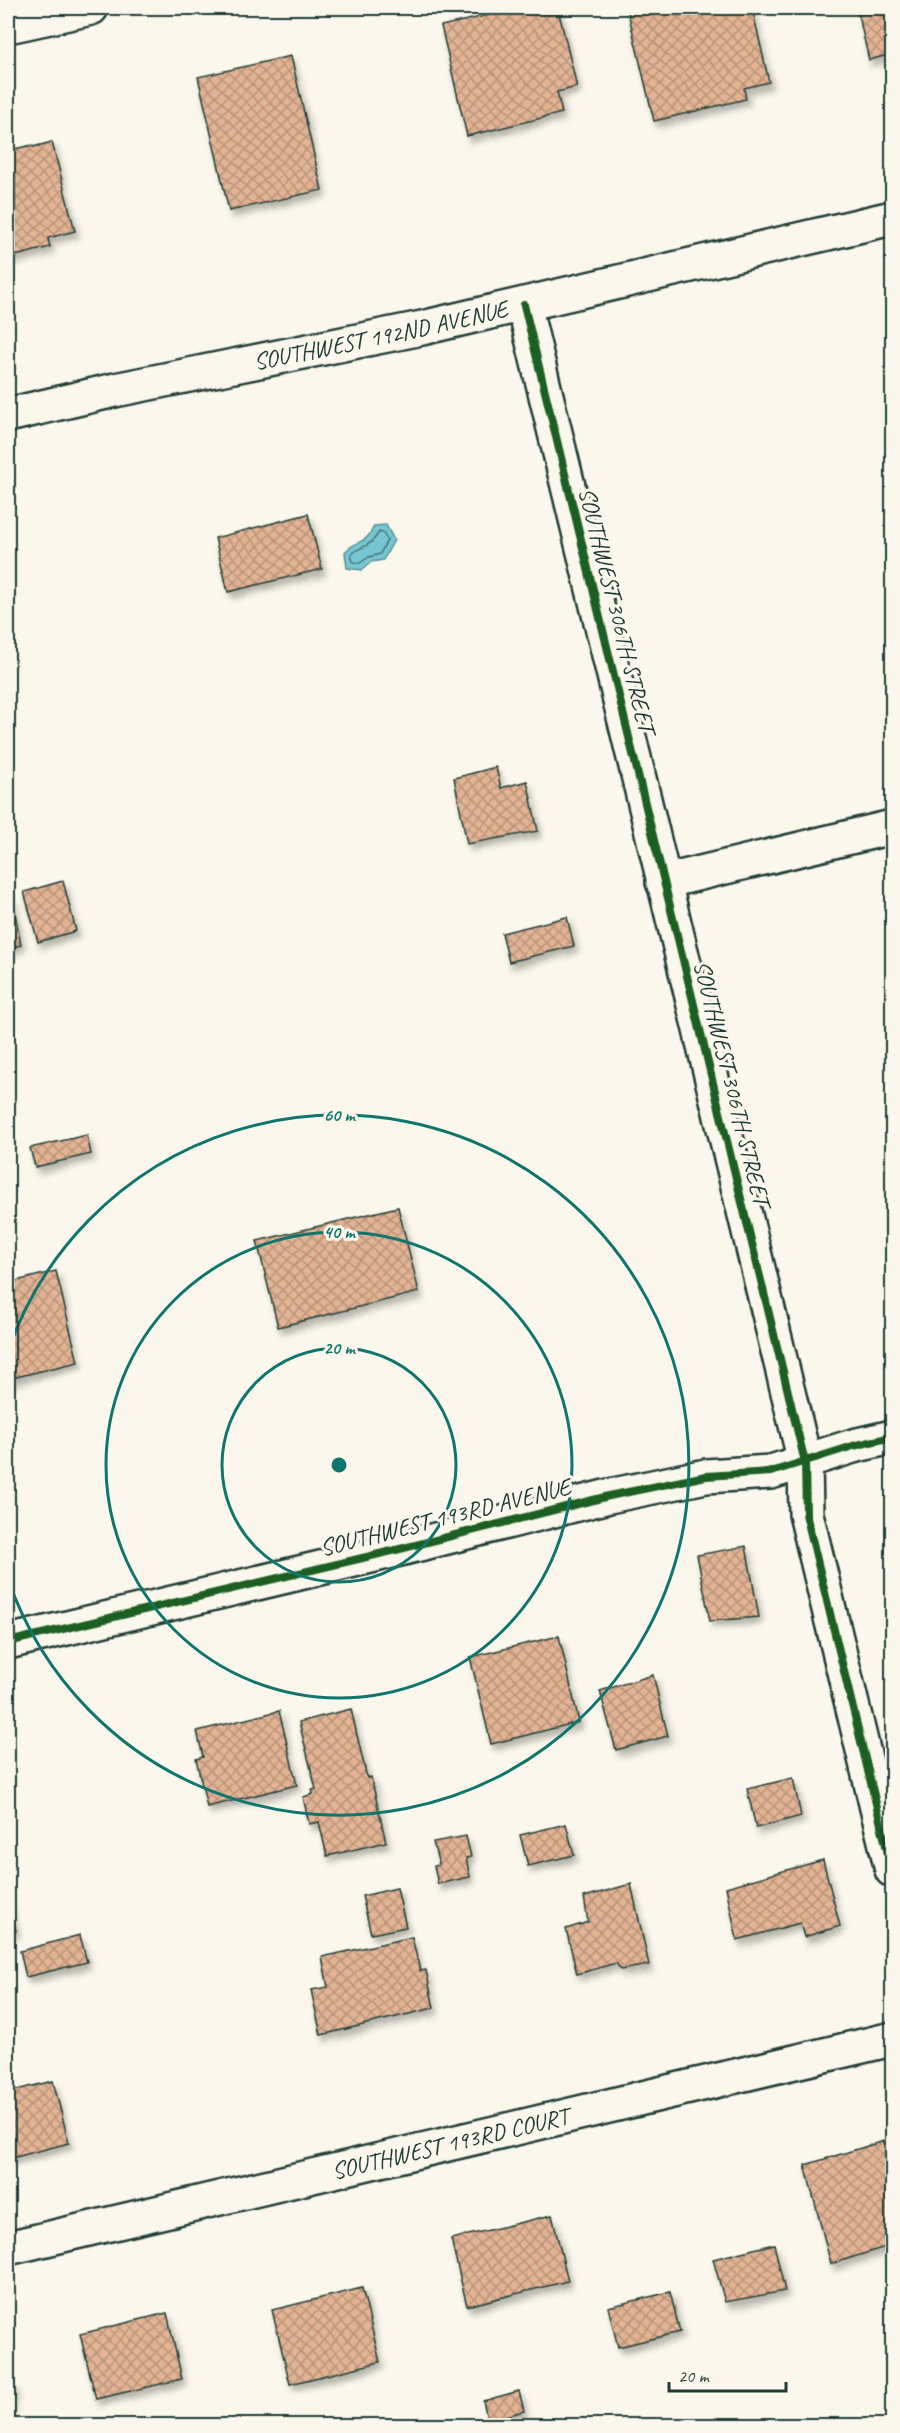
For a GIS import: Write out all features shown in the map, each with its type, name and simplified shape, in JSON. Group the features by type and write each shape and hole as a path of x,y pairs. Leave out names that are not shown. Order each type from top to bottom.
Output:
{"street":[{"path":"8,26 91,8"},
{"name":"SOUTHWEST 192ND AVENUE","path":"8,415 93,395 524,305 892,218"},
{"name":"SOUTHWEST 306TH STREET","path":"524,305 805,1462 806,1514 892,1870"},
{"path":"663,882 892,827"},
{"name":"SOUTHWEST 193RD AVENUE","path":"8,1642 392,1551 631,1491 706,1476 771,1472 853,1446 892,1437"},
{"name":"SOUTHWEST 193RD COURT","path":"8,2248 892,2038"}],"water":[{"path":"386,525 394,540 383,560 371,562 362,570 347,568 345,552 368,537 374,526"}],"building":[{"path":"527,8 530,15 558,9 577,87 557,92 562,113 467,136 441,26"},
{"path":"627,8 752,8 769,82 744,88 746,99 654,121"},
{"path":"857,8 892,8 892,54 869,60"},
{"path":"291,56 322,190 229,211 198,77"},
{"path":"52,142 75,231 48,238 50,247 8,258 8,148 32,145 33,147"},
{"path":"308,514 322,569 228,592 215,538"},
{"path":"496,767 501,788 527,781 538,831 467,844 454,778"},
{"path":"63,881 76,931 38,942 24,892"},
{"path":"12,898 21,945 8,948 8,899"},
{"path":"567,917 574,946 509,962 502,933"},
{"path":"87,1135 91,1154 35,1167 30,1148"},
{"path":"398,1207 419,1292 278,1327 257,1241"},
{"path":"56,1271 78,1362 8,1379 8,1283"},
{"path":"746,1546 759,1617 710,1621 697,1555"},
{"path":"559,1636 579,1722 491,1744 470,1657"},
{"path":"653,1675 668,1736 616,1750 600,1691"},
{"path":"351,1709 367,1778 371,1777 386,1842 327,1856 319,1822 309,1824 303,1797 313,1794 312,1790 316,1789 299,1722"},
{"path":"279,1711 297,1785 207,1807 196,1759 203,1757 197,1731"},
{"path":"793,1778 801,1816 756,1828 747,1789"},
{"path":"566,1824 574,1855 528,1866 520,1835"},
{"path":"466,1836 471,1857 466,1858 470,1877 438,1884 434,1866 439,1865 433,1842"},
{"path":"823,1860 840,1926 804,1937 800,1923 737,1940 726,1887"},
{"path":"631,1884 649,1965 621,1970 616,1963 577,1974 566,1929 588,1922 584,1897"},
{"path":"397,1888 406,1927 371,1934 362,1896"},
{"path":"8,1899 16,1931 8,1934"},
{"path":"80,1935 87,1962 26,1977 20,1951"},
{"path":"412,1937 420,1971 426,1970 434,2008 321,2035 311,1990 328,1987 322,1957"},
{"path":"53,2081 69,2143 8,2159 8,2092"},
{"path":"884,2141 892,2172 892,2245 831,2264 805,2165"},
{"path":"552,2215 568,2281 467,2306 451,2239"},
{"path":"774,2244 785,2291 725,2302 713,2259"},
{"path":"362,2288 380,2362 290,2384 272,2310"},
{"path":"670,2292 680,2332 618,2347 608,2307"},
{"path":"167,2313 182,2379 96,2399 80,2334"},
{"path":"8,2384 14,2385 8,2425"},
{"path":"519,2391 524,2411 488,2421 483,2401"}],"cycle path":[{"path":"524,305 805,1462 806,1514 892,1870"},
{"path":"8,1642 392,1551 609,1496 706,1476 771,1472 853,1446 892,1437"}]}
